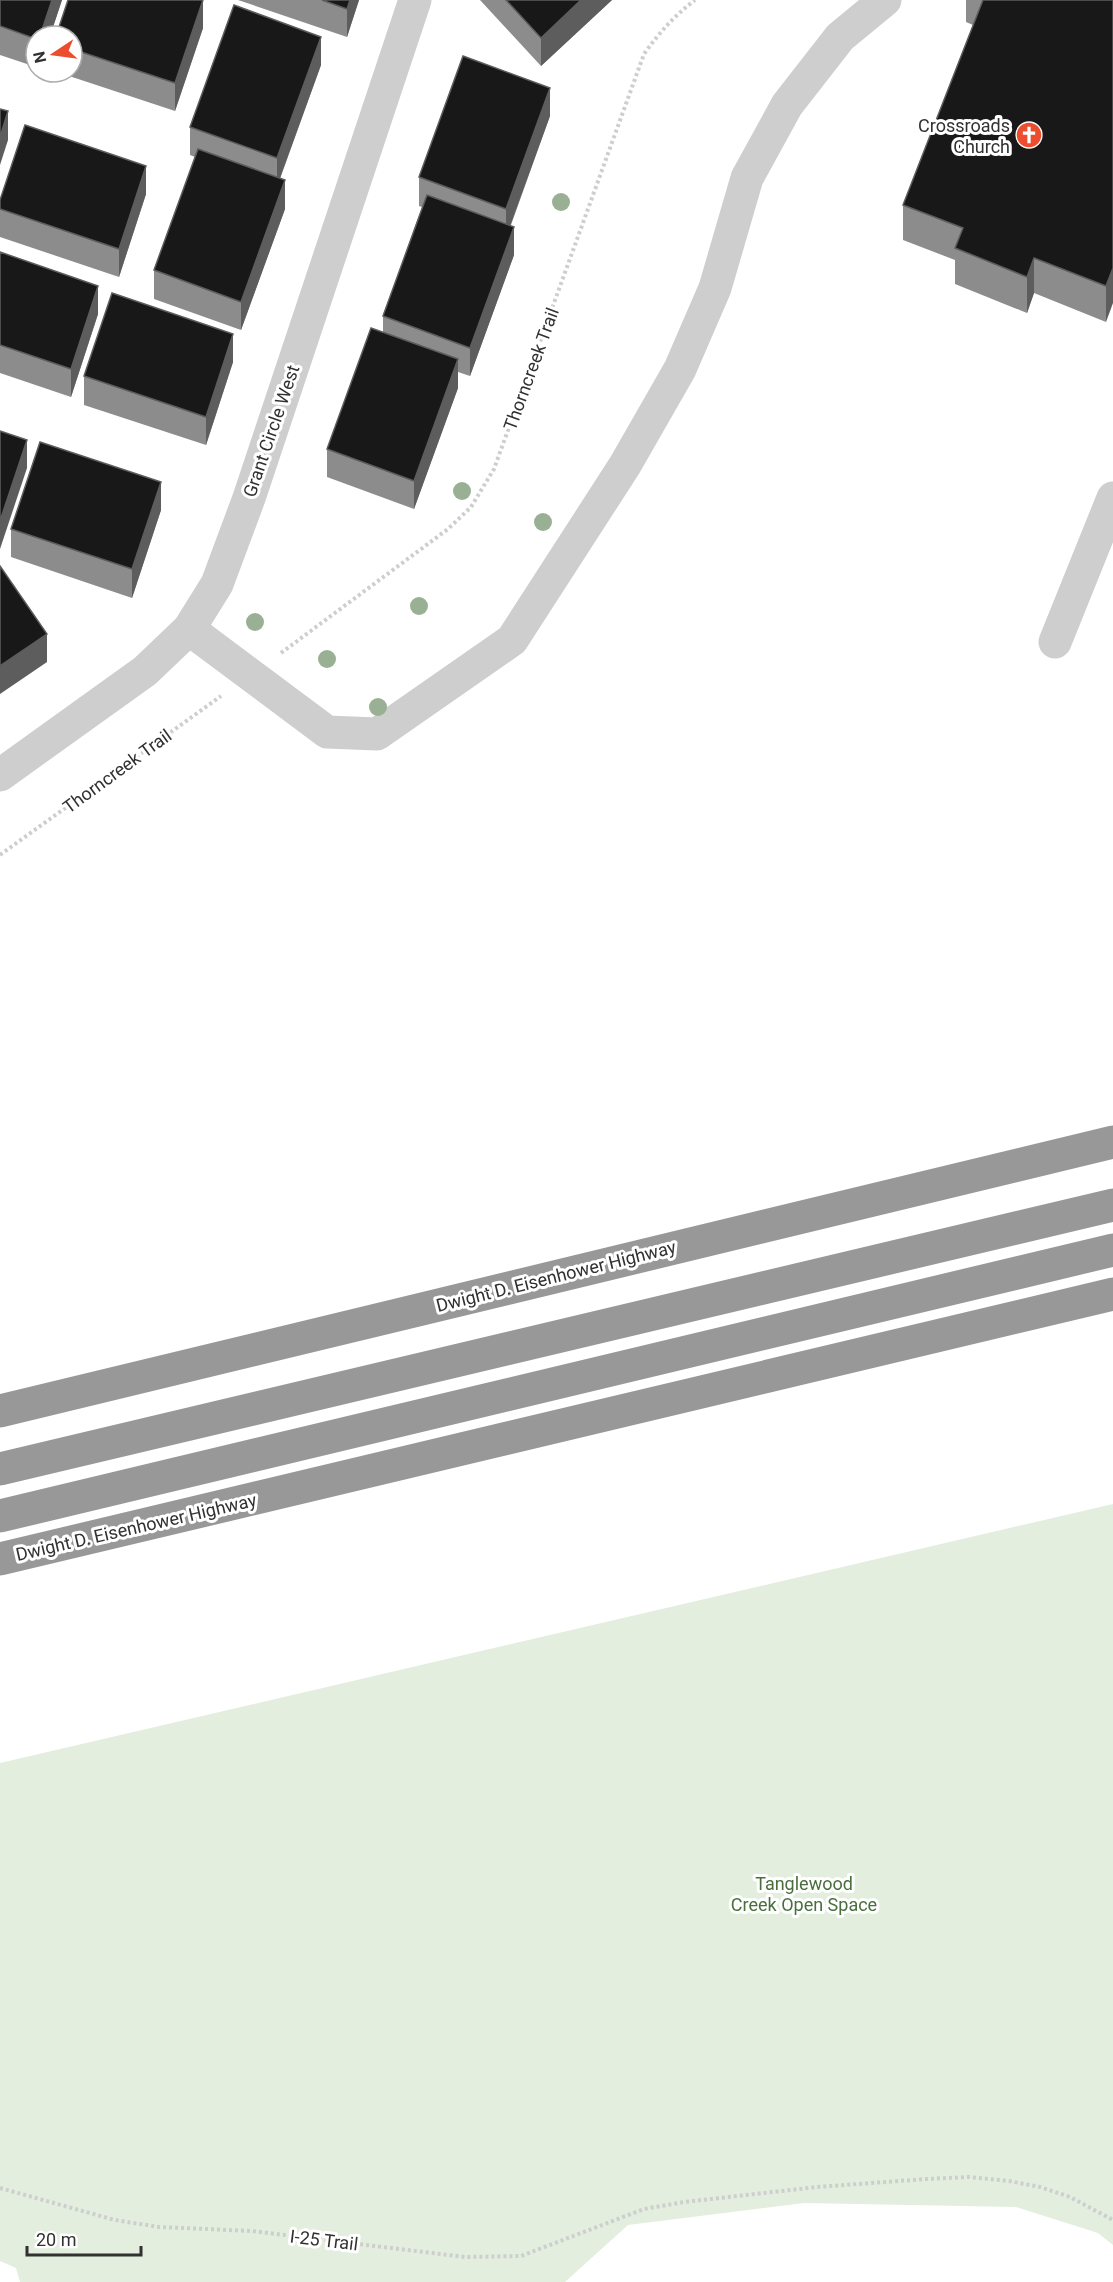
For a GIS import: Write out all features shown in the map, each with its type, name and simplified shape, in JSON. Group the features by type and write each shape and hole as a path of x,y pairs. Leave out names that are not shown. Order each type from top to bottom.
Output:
{"highway":[{"name":"Dwight D. Eisenhower Highway","path":"0,1410 1113,1142"},
{"path":"0,1469 1113,1205"},
{"path":"0,1516 1113,1250"},
{"name":"Dwight D. Eisenhower Highway","path":"0,1559 1113,1294"}],"street":[{"name":"Grant Circle West","path":"0,775 145,670 189,629 217,584 249,498 415,0"},
{"path":"189,629 327,732 377,734 512,640 625,465 680,369 715,288 747,178 787,105 840,37 885,0"},
{"path":"1055,642 1113,498"}],"path":[{"name":"Thorncreek Trail","path":"276,657 448,529 471,507 494,469 644,54 661,30 694,0"},
{"name":"Thorncreek Trail","path":"0,855 225,693"},
{"name":"I-25 Trail","path":"0,2188 115,2220 159,2227 252,2231 465,2258 521,2256 644,2209 740,2194 969,2177 1040,2187 1070,2197 1113,2220"}],"green space":[{"name":"Tanglewood Creek Open Space","path":"1113,1504 1113,2245 1098,2233 1016,2207 804,2203 628,2225 565,2282 20,2282 16,2268 0,2261 0,1763"}],"building":[{"path":"0,0 52,0 44,24 24,24 24,35 0,26"},
{"path":"68,0 203,0 175,83 84,53 84,24 60,24"},
{"path":"322,0 350,0 347,9"},
{"path":"506,0 581,0 541,38"},
{"name":"Crossroads Church","path":"983,0 1113,0 1113,268 1106,286 1034,258 1027,277 955,248 963,228 903,205"},
{"path":"234,5 321,37 277,158 190,127"},
{"path":"463,56 550,88 506,209 419,177"},
{"path":"0,109 8,111 0,137"},
{"path":"25,125 146,166 119,249 0,209 0,200"},
{"path":"198,149 285,180 241,302 154,270"},
{"path":"427,195 514,227 470,348 383,316"},
{"path":"0,252 98,286 71,369 0,345"},
{"path":"112,293 233,334 206,417 84,376"},
{"path":"371,328 458,359 414,481 327,449"},
{"path":"0,431 27,440 0,521"},
{"path":"40,442 161,482 132,569 11,529"},
{"path":"0,566 47,634 0,666"}],"place":[{"name":"Crossroads Church","path":"1029,135"}]}
